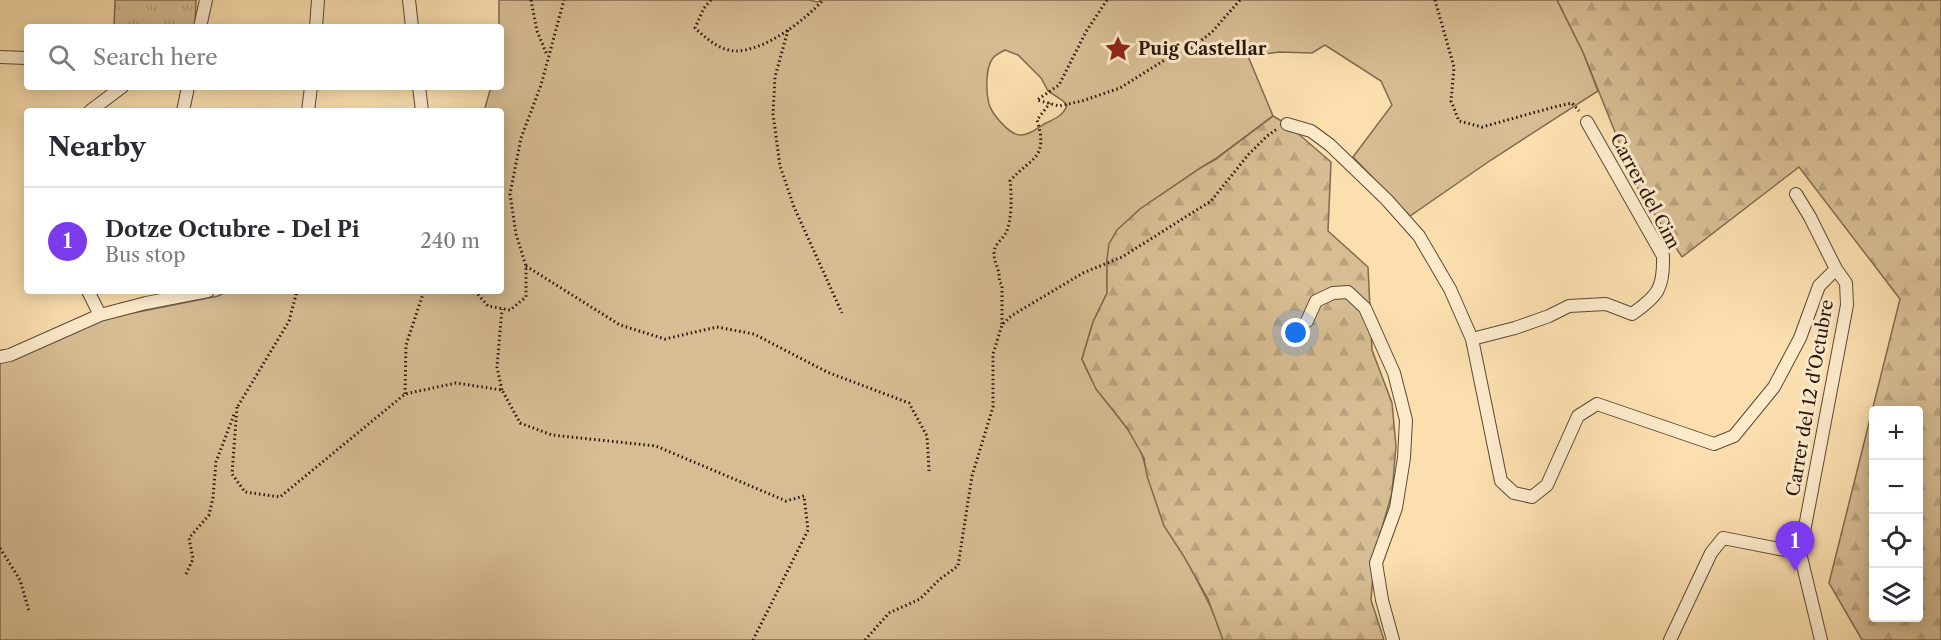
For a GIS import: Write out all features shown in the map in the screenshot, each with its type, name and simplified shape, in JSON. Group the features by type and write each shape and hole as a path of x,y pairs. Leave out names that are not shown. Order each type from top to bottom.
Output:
{"street":[{"path":"201,24 206,0"},
{"path":"316,24 318,0"},
{"path":"409,0 412,24"},
{"path":"0,57 24,58"},
{"path":"94,108 118,90"},
{"path":"184,108 187,90"},
{"path":"308,108 311,90"},
{"path":"419,90 422,108"},
{"name":"Carrer del Cim","path":"1472,339 1526,324 1569,306 1606,304 1632,314 1652,300 1664,279 1664,256 1587,122"},
{"path":"1287,124 1311,131 1330,146 1386,200 1419,236 1450,289 1472,339 1501,482 1514,493 1532,497 1547,485 1578,416 1597,404 1714,444 1734,436 1774,387 1800,338 1819,286 1836,269"},
{"name":"Carrer del 12 d'Octubre","path":"1796,194 1836,269 1846,283 1847,305 1800,553 1821,640"},
{"path":"1307,321 1316,301 1333,293 1348,292 1365,308 1394,373 1406,420 1404,458 1396,508 1376,563 1382,600 1393,640"},
{"path":"90,294 100,315"},
{"path":"0,357 10,355 100,315 192,294"},
{"path":"1670,640 1711,553 1723,538 1800,553"}],"path":[{"path":"531,0 537,31 548,57"},
{"path":"478,294 488,306 510,310 526,297 526,266 516,234 510,194 521,138 541,85 564,0"},
{"path":"711,0 704,8 695,28 711,43 733,51 752,49 788,30 823,0"},
{"path":"1107,0 1082,40 1059,85 1037,100 1059,106 1120,88 1171,56 1190,49 1212,32 1240,0"},
{"path":"1435,0 1454,67 1451,101 1458,121 1482,128 1554,106 1572,103 1587,122"},
{"path":"788,30 775,77 773,105 780,166 794,207 842,313"},
{"path":"866,640 890,613 920,599 940,579 958,566 972,476 993,407 993,354 1002,325 1002,285 995,262 995,249 1006,233 1010,181 1030,164 1042,145 1037,120 1050,103"},
{"path":"1002,325 1011,316 1083,273 1122,257 1211,201 1248,155 1267,136 1287,124"},
{"path":"526,266 620,325 665,339 717,327 754,334 827,372 909,403 927,436 929,471"},
{"path":"186,574 193,558 189,537 209,515 216,462 237,406 289,321 296,294"},
{"path":"405,394 406,345 423,294"},
{"path":"502,309 497,367 502,390 520,423 552,435 656,447 786,501 804,496 808,530 753,640"},
{"path":"237,406 232,474 245,492 280,497 405,394 456,383 502,390"},
{"path":"0,548 20,580 29,611"}],"green space":[{"path":"115,0 196,0 195,24 114,24"},
{"path":"499,0 809,0 818,2 820,0 1557,0 1583,52 1598,91 1410,216 1353,157 1392,105 1381,81 1325,45 1312,53 1279,52 1248,56 1273,116 1215,159 1140,209 1117,231 1107,259 1107,293 1093,322 1082,359 1094,383 1137,443 1153,490 1212,609 1223,640 0,640 0,357 98,320 222,294 504,294 504,108 485,108 490,90 504,90 504,24 499,24","holes":["1005,50 1018,55 1041,78 1048,91 1067,105 1064,111 1025,135 1012,132 1002,124 989,104 987,74 990,62"]},
{"path":"1557,0 1941,0 1941,640 1862,640 1829,583 1869,423 1869,622 1923,622 1923,406 1873,406 1900,299 1799,167 1682,257 1637,187 1583,52"},
{"path":"1273,116 1287,124 1331,162 1328,231 1368,267 1372,350 1392,403 1396,446 1392,493 1375,552 1371,600 1384,640 1223,640 1208,599 1164,526 1147,476 1144,458 1127,428 1096,389 1082,359 1093,322 1107,293 1109,244 1117,230 1140,209 1216,159"}],"place":[{"name":"Puig Castellar","path":"1118,49"},
{"name":"Dotze Octubre - Del Pi","path":"1795,571"}]}
